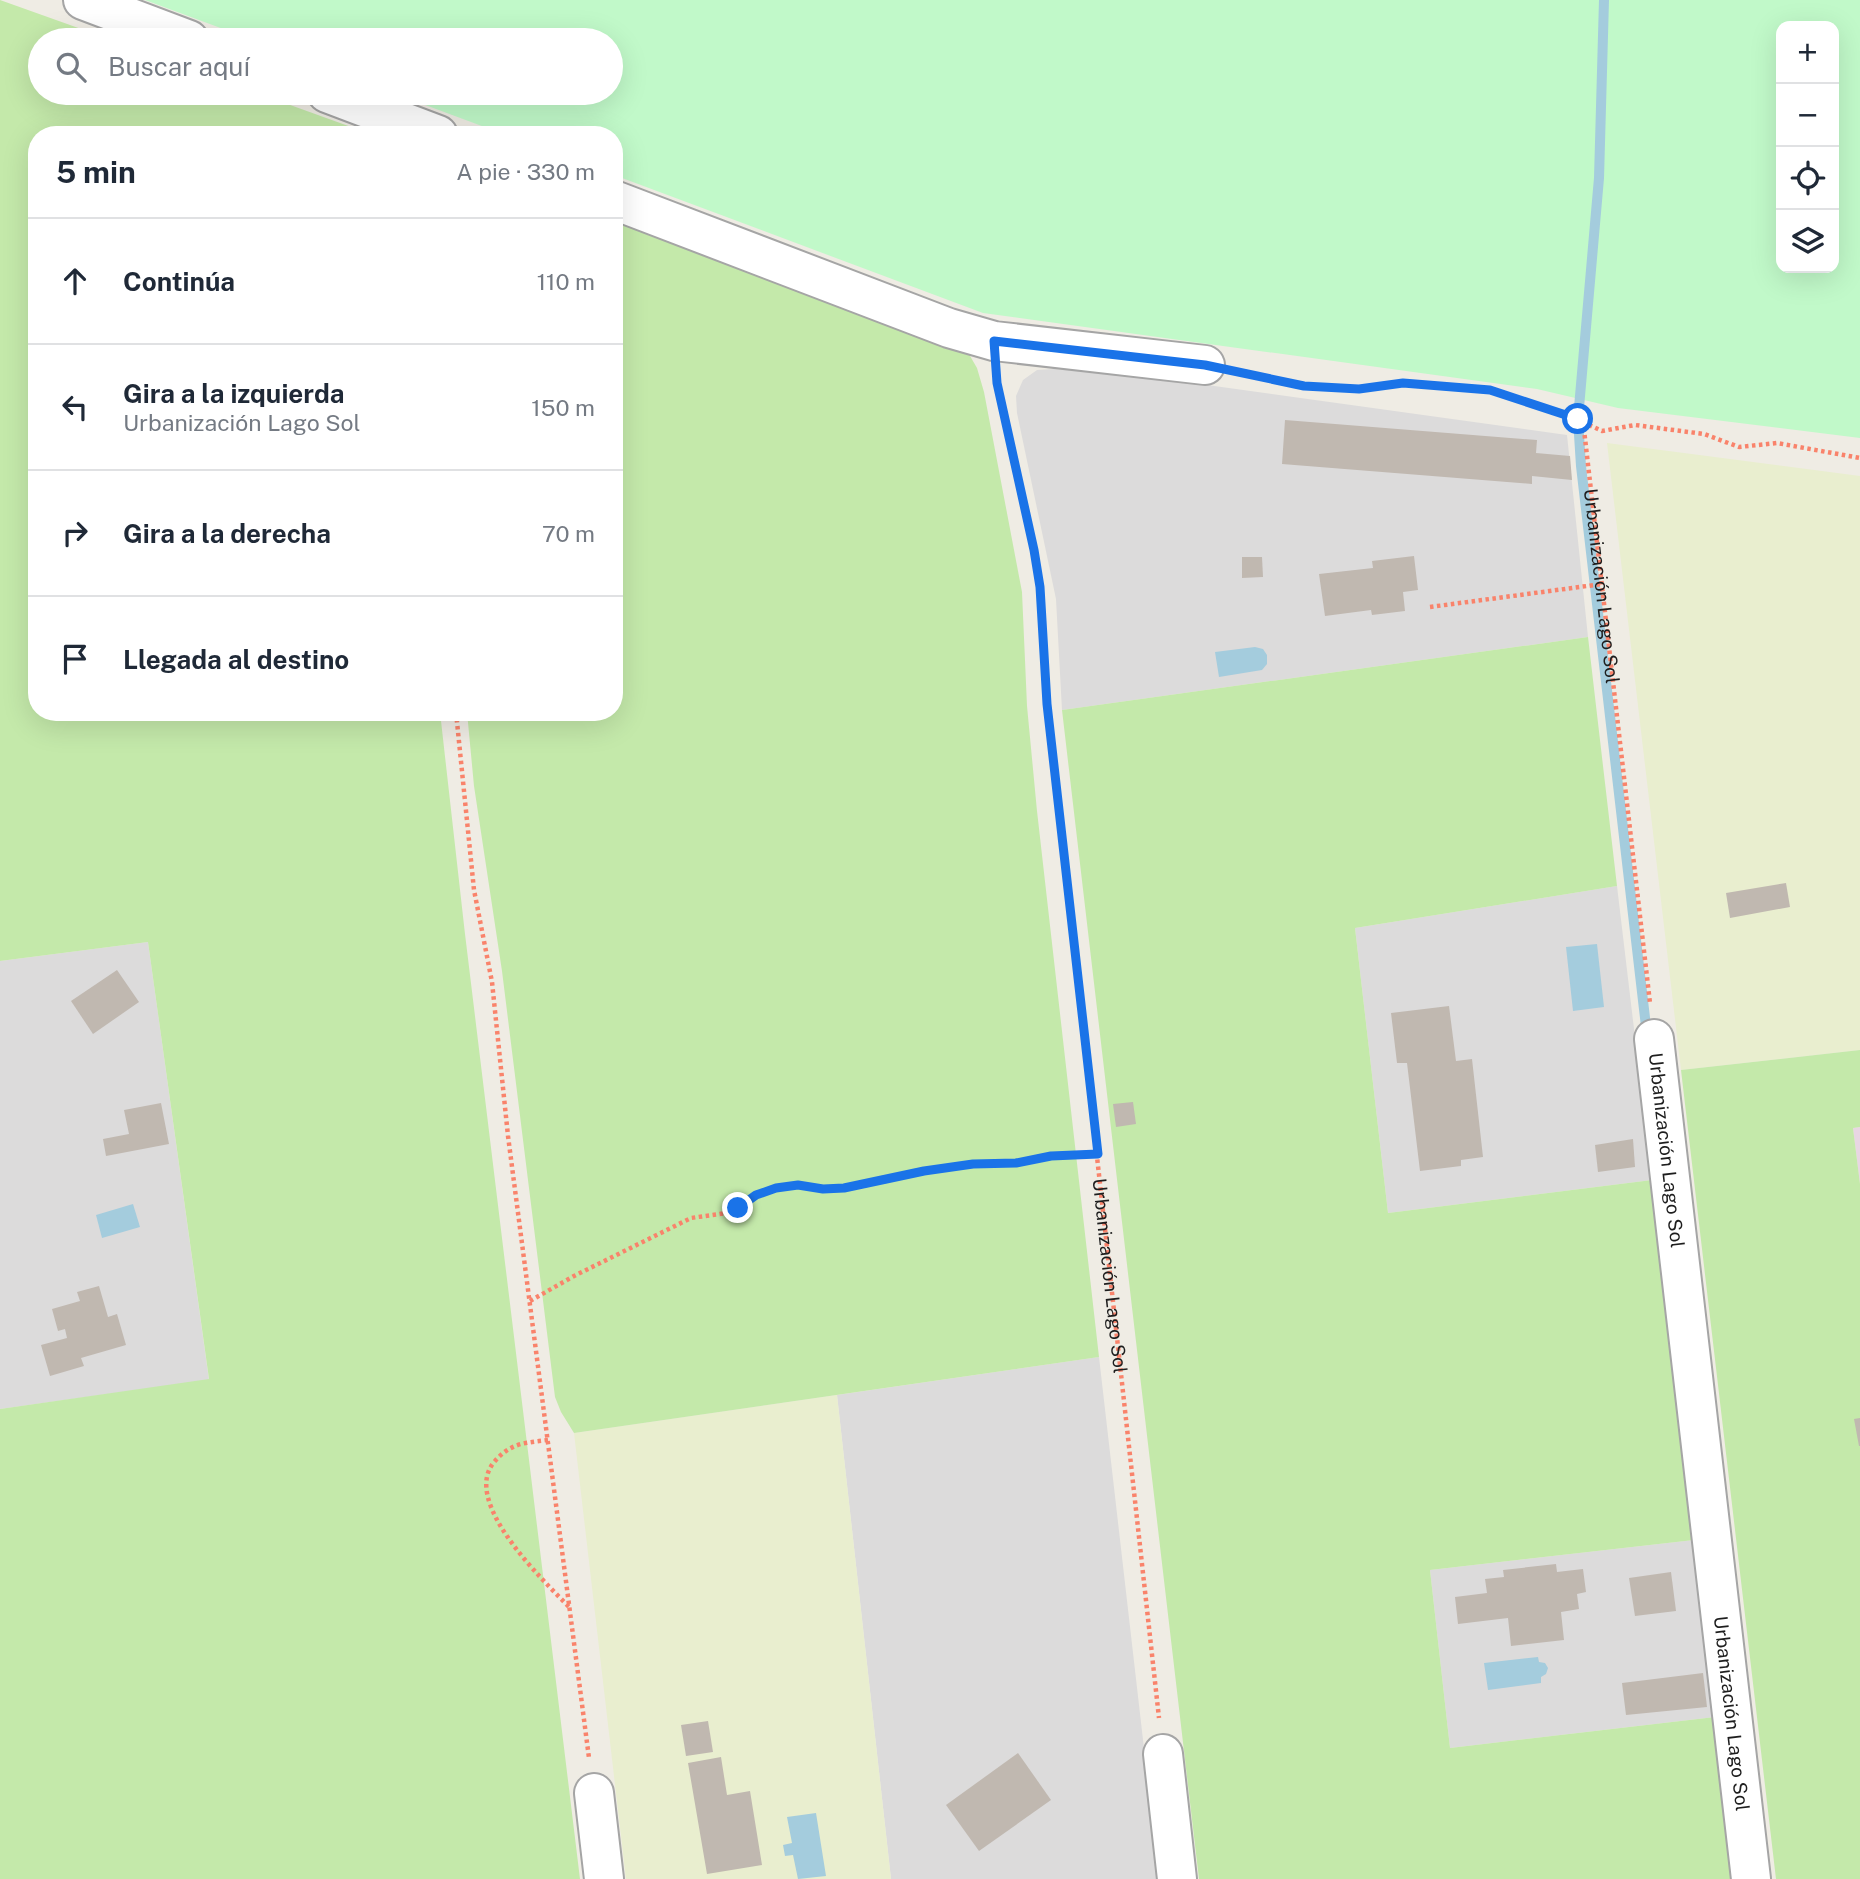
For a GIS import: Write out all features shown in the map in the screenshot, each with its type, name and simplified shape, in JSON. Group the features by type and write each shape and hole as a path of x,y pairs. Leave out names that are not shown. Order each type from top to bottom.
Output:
{"street":[{"path":"83,0 157,28"},
{"path":"359,105 414,126"},
{"path":"623,203 949,328 994,341 1205,365"},
{"name":"Urbanización Lago Sol","path":"1654,1039 1751,1879"},
{"path":"1163,1754 1177,1879"},
{"path":"594,1793 604,1879"}],"path":[{"name":"Urbanización Lago Sol","path":"994,341 997,383 1040,587 1047,704 1163,1754"},
{"path":"1205,365 1304,386 1359,389 1403,383 1490,390 1583,421 1602,431 1635,425 1704,434 1739,447 1777,443 1860,458"},
{"name":"Urbanización Lago Sol","path":"1583,421 1654,1039"},
{"path":"1430,607 1602,584"},
{"path":"457,721 472,876 492,982 508,1136 594,1793"},
{"path":"530,1301 691,1218 726,1213 756,1195 776,1188 798,1185 823,1189 844,1188 973,1164 1016,1163 1051,1156 1098,1154"},
{"path":"548,1440 520,1444 503,1452 491,1466 486,1483 488,1501 526,1563 570,1609"}],"shaded area":[{"path":"1037,370 1135,375 1567,435 1588,637 1062,710 1056,599 1017,413 1016,396 1023,380"},
{"path":"1617,886 1652,1180 1388,1213 1355,928"},
{"path":"148,942 209,1380 0,1409 0,961"},
{"path":"1860,1127 1860,1184 1853,1128"},
{"path":"1099,1357 1159,1879 891,1879 837,1395"},
{"path":"1694,1540 1715,1717 1450,1748 1430,1570"}],"green space":[{"path":"0,0 78,28 28,28 28,105 290,105 348,126 28,126 28,721 441,721 580,1879 0,1879 0,1409 209,1379 148,942 0,961"},
{"path":"145,0 1860,0 1860,438 1618,408 1537,389 983,313 623,178 623,126 482,126 425,105 623,105 623,28 221,28"},
{"path":"623,222 966,349 977,368 984,392 1022,592 1027,706 1037,811 1099,1357 574,1433 555,1397 502,971 474,786 468,721 623,721"},
{"path":"1607,443 1860,476 1860,1050 1681,1070"},
{"path":"1588,637 1617,886 1355,928 1388,1213 1652,1180 1694,1540 1430,1570 1450,1748 1715,1717 1733,1879 1199,1879 1062,710"},
{"path":"1860,1050 1860,1127 1853,1128 1860,1184 1860,1879 1776,1879 1681,1070"},
{"path":"837,1395 891,1879 626,1879 574,1433"}],"water":[{"path":"1255,647 1263,649 1267,655 1267,664 1262,670 1219,677 1215,652"},
{"path":"1597,944 1604,1007 1573,1011 1566,947"},
{"path":"133,1204 140,1227 102,1238 96,1215"},
{"path":"1538,1657 1539,1662 1545,1663 1548,1668 1546,1674 1541,1677 1541,1683 1488,1690 1484,1663"},
{"path":"816,1813 826,1876 798,1879 793,1855 785,1856 783,1845 792,1843 787,1817"}],"building":[{"path":"1285,420 1537,440 1536,453 1570,456 1572,480 1532,476 1532,484 1282,464"},
{"path":"1414,556 1418,590 1403,592 1405,611 1372,615 1371,610 1325,616 1319,574 1373,568 1372,561"},
{"path":"1242,557 1262,557 1263,577 1242,578"},
{"path":"1786,883 1790,907 1730,918 1726,893"},
{"path":"117,970 139,1002 93,1034 71,1001"},
{"path":"1449,1006 1456,1061 1472,1059 1483,1157 1461,1160 1461,1166 1420,1171 1407,1063 1397,1063 1391,1013"},
{"path":"1133,1102 1136,1124 1116,1127 1113,1104"},
{"path":"161,1103 169,1144 106,1156 103,1139 129,1134 124,1110"},
{"path":"1633,1139 1635,1167 1598,1172 1595,1145"},
{"path":"99,1286 108,1317 117,1314 126,1345 81,1358 84,1366 50,1376 41,1345 67,1338 65,1329 58,1331 52,1309 80,1301 77,1292"},
{"path":"1860,1418 1860,1446 1859,1446 1854,1419"},
{"path":"1556,1564 1557,1572 1583,1569 1586,1592 1577,1594 1579,1609 1561,1612 1564,1640 1511,1646 1508,1618 1458,1624 1455,1597 1487,1593 1485,1579 1504,1577 1503,1570"},
{"path":"1671,1572 1676,1611 1635,1616 1629,1578"},
{"path":"1703,1673 1707,1707 1626,1715 1622,1683"},
{"path":"708,1721 713,1752 686,1756 681,1725"},
{"path":"1018,1753 1051,1800 979,1851 946,1805"},
{"path":"721,1757 727,1795 750,1791 762,1865 707,1874 688,1763"}],"waterway":[{"path":"1604,0 1599,178 1578,419 1581,466 1647,1035"}],"route":[{"path":"738,1208 756,1195 776,1188 798,1185 823,1189 844,1188 973,1164 1016,1163 1051,1156 1098,1154 1047,704 1040,587 997,383 994,341 1205,365 1304,386 1359,389 1403,383 1490,390 1578,419"}]}
